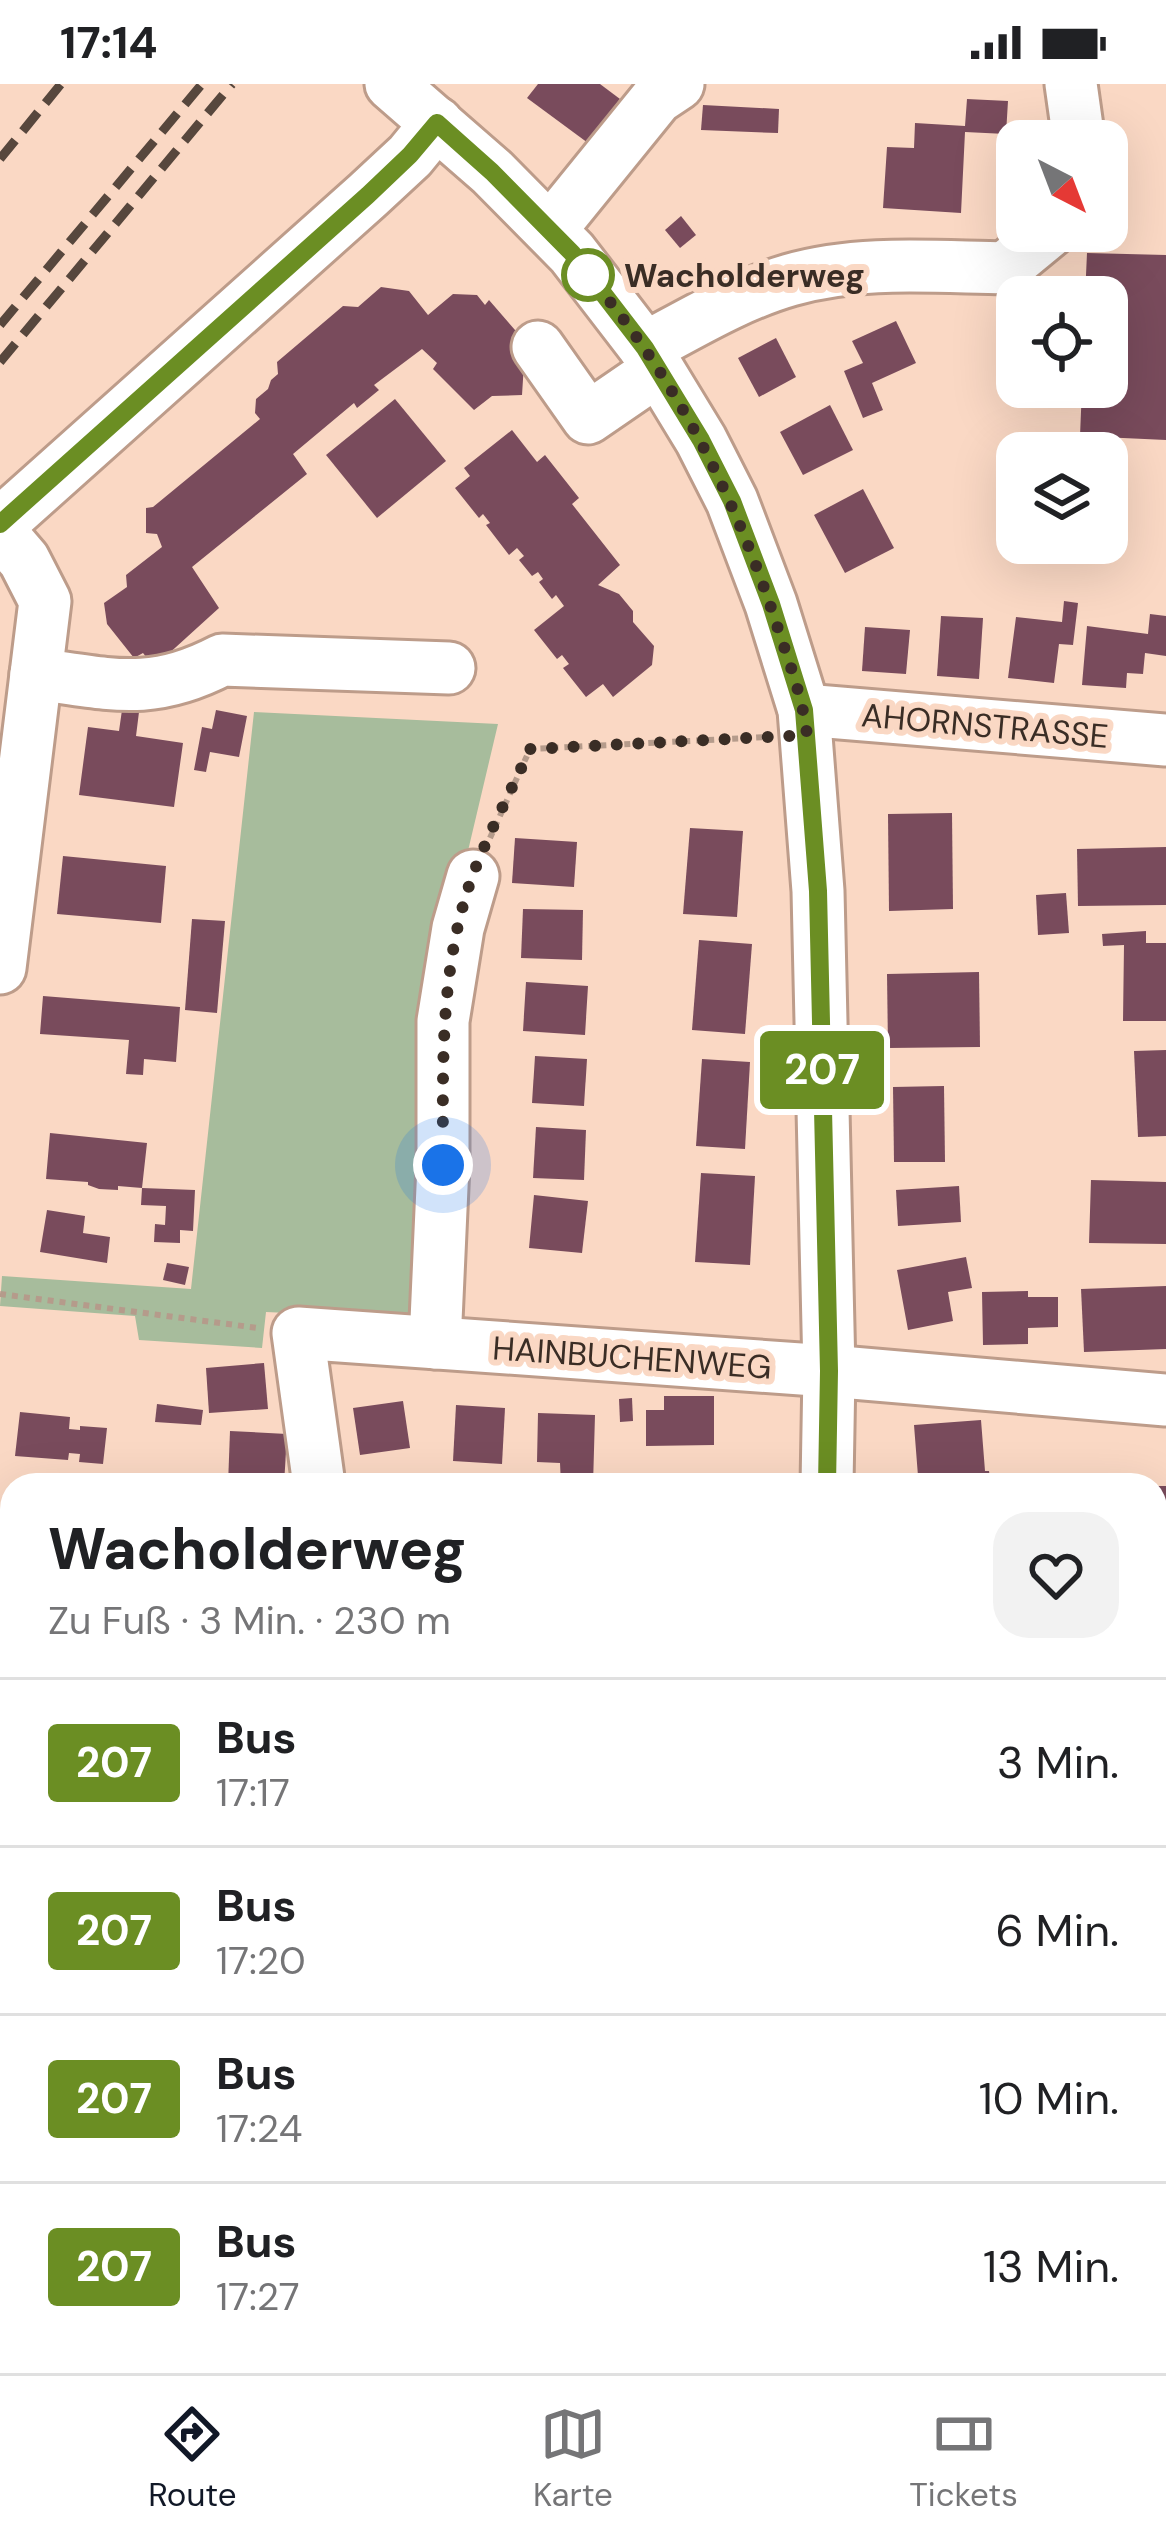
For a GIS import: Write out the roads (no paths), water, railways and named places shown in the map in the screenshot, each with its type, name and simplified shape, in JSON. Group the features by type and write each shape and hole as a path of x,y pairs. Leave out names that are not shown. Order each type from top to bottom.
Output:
{"street":[{"path":"391,84 492,172 572,253 652,359 732,501 771,604 806,722 818,891 827,1473"},
{"path":"550,230 657,98 679,84"},
{"path":"1071,84 1076,120"},
{"path":"0,968 45,601 24,560 0,528 368,195 437,123"},
{"path":"538,347 588,418 652,359 730,302 791,280 881,266 1005,268 1024,252"},
{"path":"36,674 136,688 191,676 222,660 449,668"},
{"name":"AHORNSTRASSE","path":"806,722 1166,740"},
{"path":"435,1343 443,1021 458,928 473,876"},
{"name":"HAINBUCHENWEG","path":"317,1473 298,1333 1166,1400"}],"railway":[{"path":"0,159 61,84"},
{"path":"0,325 202,84"},
{"path":"0,362 232,84"}],"place":[{"name":"Wacholderweg","path":"588,275"}]}
